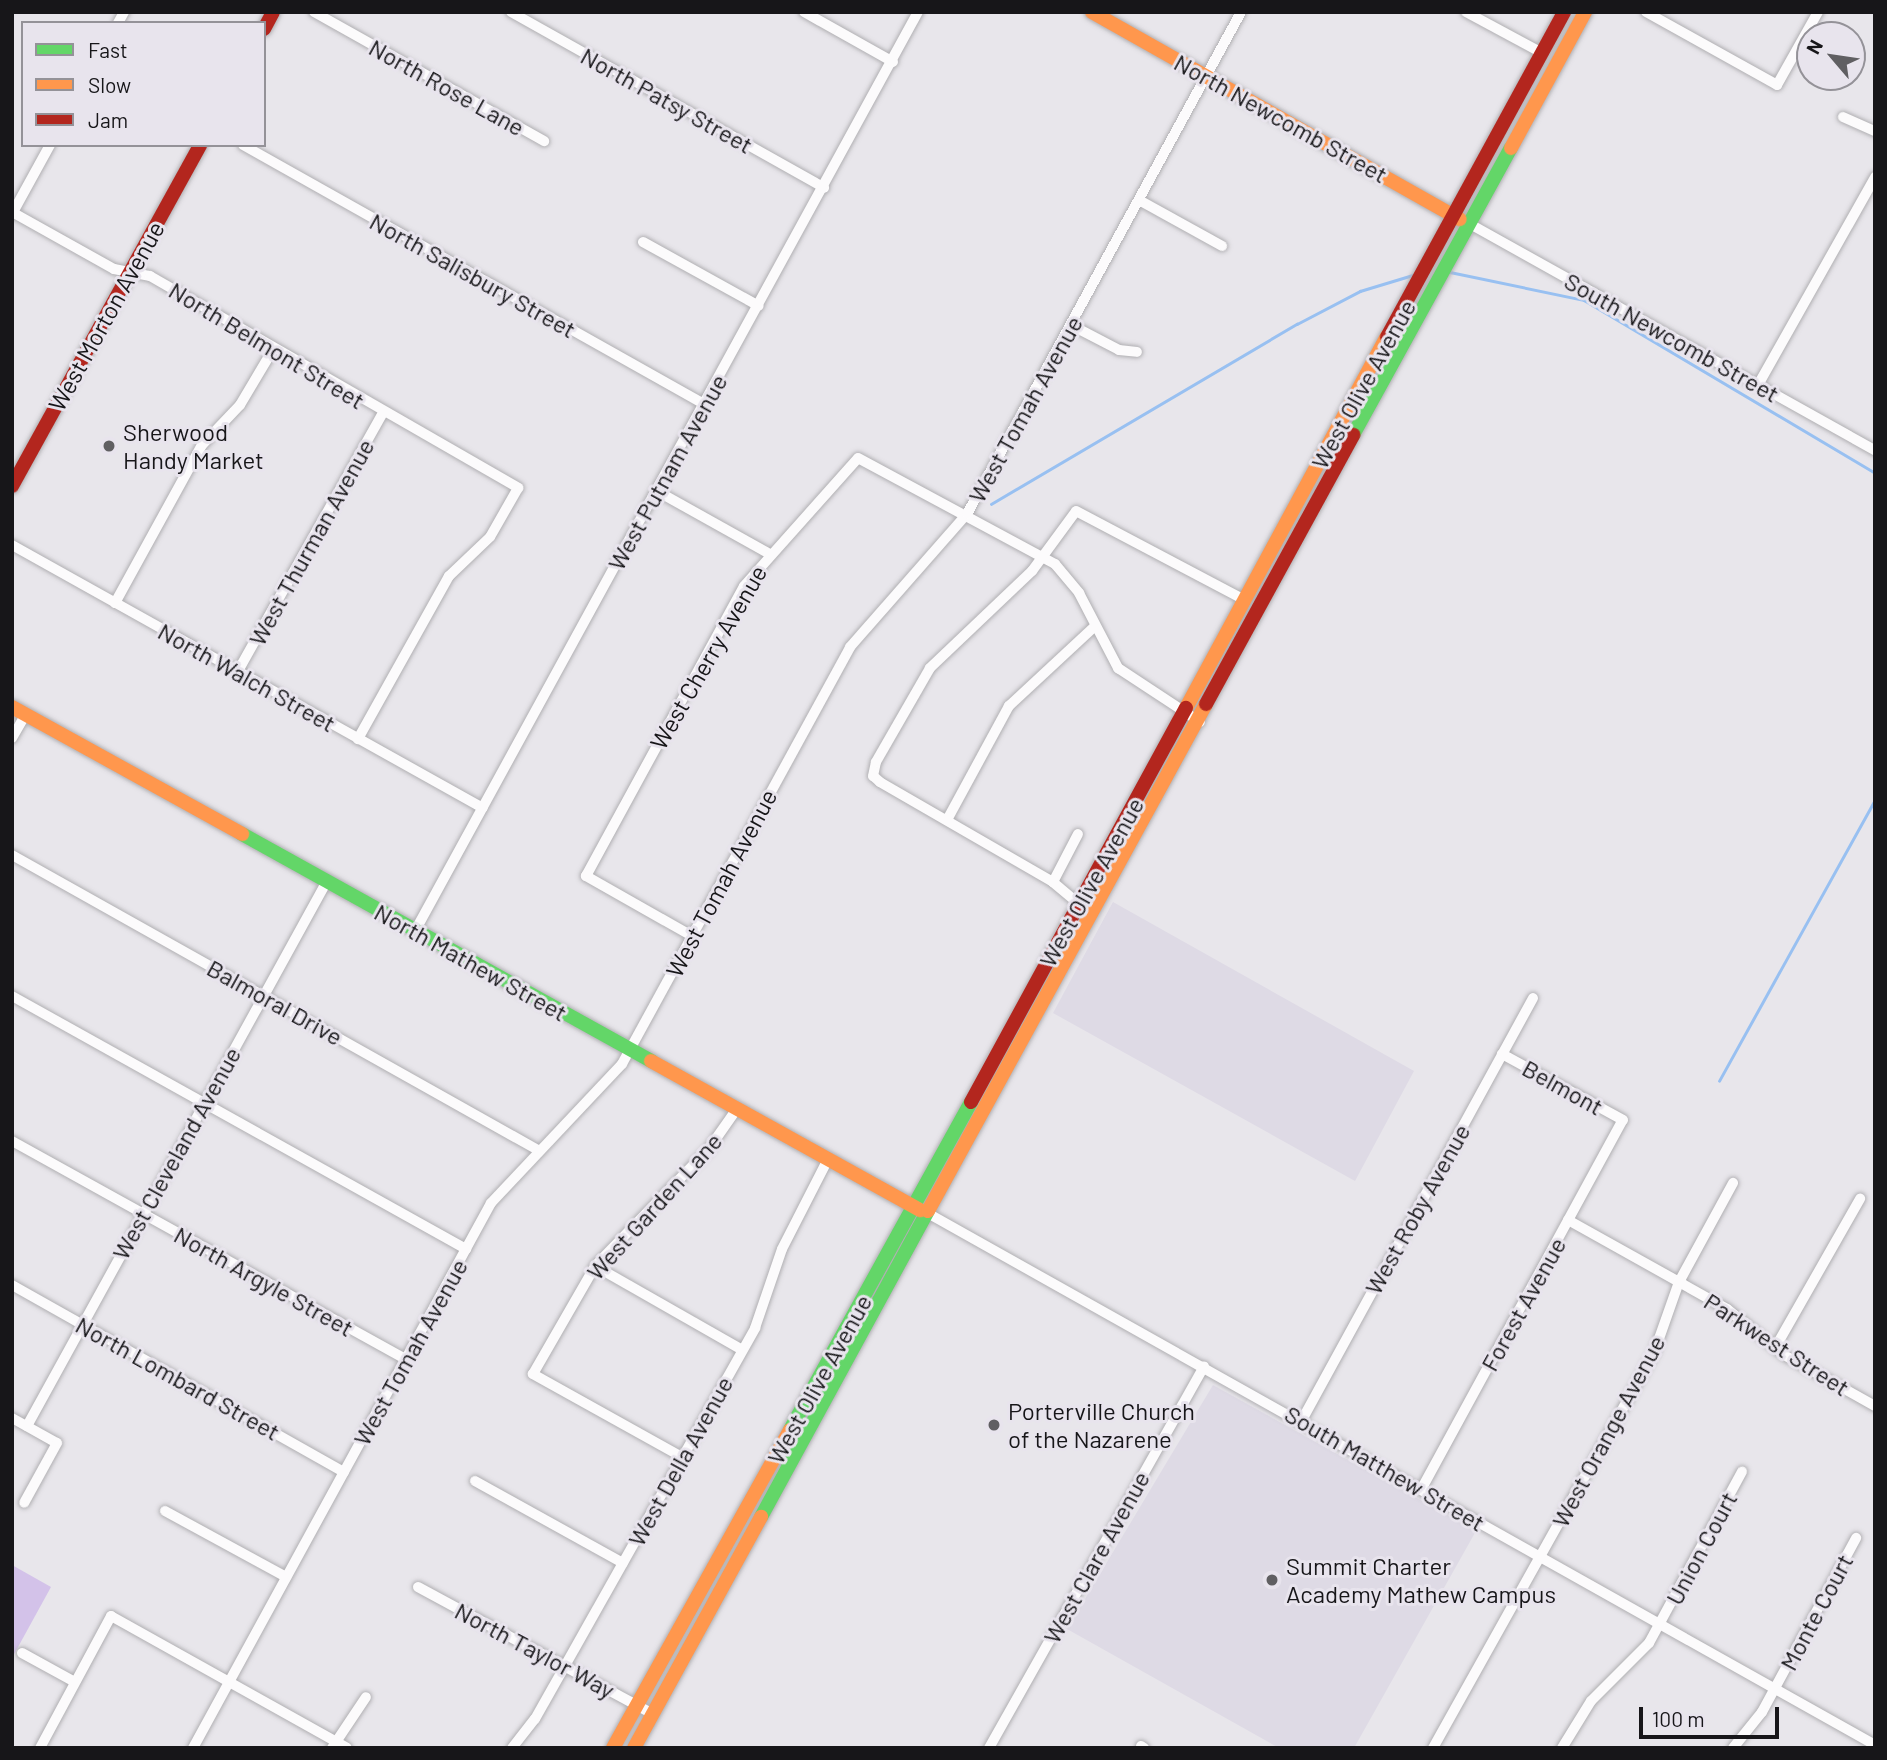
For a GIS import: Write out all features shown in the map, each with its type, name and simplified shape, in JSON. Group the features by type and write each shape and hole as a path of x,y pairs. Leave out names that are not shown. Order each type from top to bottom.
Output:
{"main road":[{"name":"North Newcomb Street","path":"1092,12 1470,224"},
{"name":"West Olive Avenue","path":"613,1748 914,1207 1564,12"},
{"name":"West Olive Avenue","path":"634,1748 930,1215 1585,12"},
{"name":"West Morton Avenue","path":"12,486 199,147"},
{"name":"North Mathew Street","path":"19,710 825,1163 930,1215"}],"street":[{"name":"North Rose Lane","path":"314,12 544,141"},
{"name":"North Patsy Street","path":"511,12 824,188"},
{"path":"804,12 893,62"},
{"name":"West Putnam Avenue","path":"415,931 918,12"},
{"name":"West Tomah Avenue","path":"192,1748 497,1193 629,1052 850,647 967,514 1241,12"},
{"path":"1466,12 1542,53"},
{"path":"1646,12 1777,85 1818,12"},
{"path":"1843,117 1875,131"},
{"path":"12,213 49,147"},
{"name":"North Salisbury Street","path":"247,147 704,404"},
{"path":"1758,385 1875,177"},
{"path":"1139,200 1222,247"},
{"name":"North Belmont Street","path":"12,213 130,272 192,299 272,351 518,488 490,537 449,576 358,739"},
{"name":"South Newcomb Street","path":"1470,224 1875,450"},
{"path":"643,242 759,306"},
{"path":"1071,325 1137,352"},
{"path":"115,603 202,445 240,405 272,351"},
{"name":"West Thurman Avenue","path":"238,671 383,413"},
{"name":"West Cherry Avenue","path":"692,936 586,876 737,597 768,553 858,458 967,514"},
{"path":"657,491 768,553"},
{"path":"1079,904 1053,882 880,782 873,776 876,762 936,660 1043,557 1076,510 1245,600"},
{"path":"967,514 1043,557 1073,585 1094,627 1127,677 1200,722"},
{"name":"North Walch Street","path":"12,545 483,808"},
{"path":"947,820 1009,706 1094,627"},
{"path":"12,738 19,710"},
{"path":"1053,882 1078,834"},
{"name":"Balmoral Drive","path":"12,855 538,1150"},
{"name":"West Cleveland Avenue","path":"27,1426 327,881"},
{"path":"12,996 466,1249"},
{"name":"West Roby Avenue","path":"1302,1420 1533,998"},
{"name":"Belmont","path":"1502,1054 1623,1120"},
{"name":"West Garden Lane","path":"682,1457 533,1374 595,1266 708,1150 734,1112"},
{"name":"Forest Avenue","path":"1422,1488 1623,1120"},
{"name":"North Argyle Street","path":"12,1141 405,1359"},
{"name":"West Della Avenue","path":"512,1748 563,1669 742,1350 782,1249 825,1163"},
{"name":"West Orange Avenue","path":"1433,1748 1655,1350 1679,1282 1733,1182"},
{"path":"1775,1349 1860,1199"},
{"name":"South Matthew Street","path":"930,1215 1302,1420 1661,1624 1776,1686 1875,1745"},
{"name":"Parkwest Street","path":"1568,1220 1679,1282 1775,1349 1875,1406"},
{"path":"595,1266 742,1350"},
{"name":"North Lombard Street","path":"12,1285 344,1472"},
{"name":"West Clare Avenue","path":"989,1748 1204,1366"},
{"path":"12,1418 57,1443 24,1503"},
{"name":"Union Court","path":"1562,1748 1591,1701 1632,1666 1661,1624 1742,1472"},
{"path":"475,1481 623,1563"},
{"path":"165,1511 286,1577"},
{"name":"Monte Court","path":"1733,1748 1776,1686 1856,1538"},
{"name":"North Taylor Way","path":"418,1587 563,1669 653,1714"},
{"path":"40,1748 111,1616 334,1744 347,1748"},
{"path":"22,1653 75,1682"},
{"path":"334,1744 366,1697"}],"shaded area":[{"path":"1113,902 1414,1071 1355,1181 1053,1013"},
{"name":"Summit Charter Academy Mathew Campus","path":"1213,1385 1476,1531 1354,1748 1279,1748 1067,1629"},
{"path":"12,1565 51,1587 12,1658"}],"waterway":[{"path":"1450,272 1584,300 1875,473"},
{"path":"991,504 1297,324 1360,291 1416,274"},
{"path":"1719,1081 1875,800"}],"traffic: fast":[{"path":"1353,435 1511,148"},
{"path":"242,834 651,1061"},
{"path":"790,1430 971,1102"},
{"path":"761,1517 928,1211"}],"traffic: slow":[{"path":"1092,12 1460,219"},
{"path":"1511,148 1585,12"},
{"path":"1186,708 1387,337"},
{"path":"928,1211 1206,704"},
{"path":"12,707 242,834"},
{"path":"651,1061 920,1210"},
{"path":"613,1748 790,1430"},
{"path":"634,1748 761,1517"}],"traffic: jam":[{"path":"266,25 273,12"},
{"path":"1387,337 1564,12"},
{"path":"12,486 199,147"},
{"path":"1206,704 1353,435"},
{"path":"971,1102 1186,708"}],"place":[{"name":"Sherwood Handy Market","path":"109,446"},
{"name":"Porterville Church of the Nazarene","path":"994,1425"},
{"name":"Summit Charter Academy Mathew Campus","path":"1272,1580"}]}
